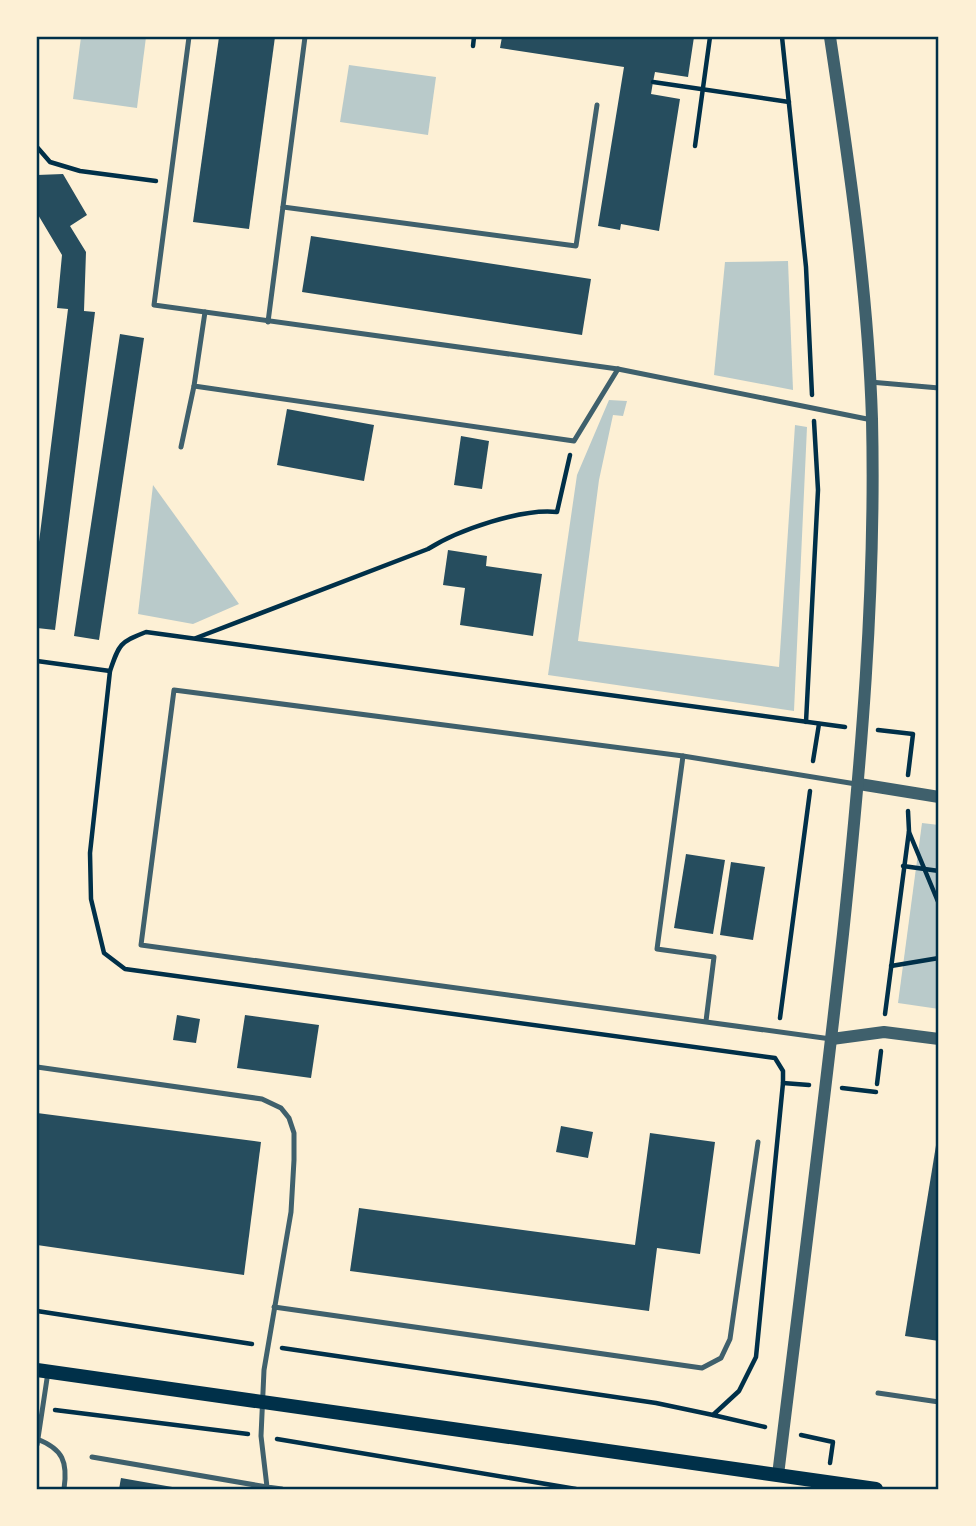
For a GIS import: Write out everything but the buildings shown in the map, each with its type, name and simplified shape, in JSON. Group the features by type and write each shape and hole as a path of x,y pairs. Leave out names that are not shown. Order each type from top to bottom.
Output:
{"main road":[{"path":"42,1371 876,1489"}],"street":[{"path":"778,1475 832,1039 859,784 872,554 870,382 847,152 830,37"},
{"path":"859,784 939,797"},
{"path":"832,1039 884,1032 939,1039"}],"lane":[{"path":"189,37 154,305 618,369 813,406 872,420"},
{"path":"268,322 305,37"},
{"path":"283,207 576,246 597,105"},
{"path":"181,447 194,386 205,312"},
{"path":"194,386 574,441 618,369"},
{"path":"870,382 939,388"},
{"path":"832,1039 141,945 174,690 683,755 859,784"},
{"path":"683,755 657,949 715,957 706,1021"},
{"path":"37,1067 262,1099 281,1108 294,1133 294,1160 291,1212 267,1346 262,1403 261,1436 267,1488"},
{"path":"274,1307 702,1368 721,1358 730,1339 758,1142"},
{"path":"37,1445 43,1408 42,1371"},
{"path":"878,1393 939,1402"},
{"path":"37,1439 55,1446 65,1459 64,1489"},
{"path":"92,1457 282,1489"}],"path":[{"path":"473,46 474,37"},
{"path":"695,146 710,37"},
{"path":"782,37 806,267 818,489 806,722"},
{"path":"653,82 789,102"},
{"path":"37,147 50,162 69,168 170,182"},
{"path":"195,638 428,549 444,539 537,510 557,512 574,441"},
{"path":"775,1058 125,969 104,953 91,899 90,853 110,671 118,647 124,640 146,632 818,724 913,734"},
{"path":"37,661 110,671"},
{"path":"713,1415 738,1391 756,1357 783,1083 783,1071 775,1058 818,724"},
{"path":"877,1084 909,831 927,868 930,887 939,904"},
{"path":"903,866 939,871"},
{"path":"891,965 939,958"},
{"path":"783,1083 876,1092"},
{"path":"37,1311 656,1403 713,1415 833,1441 828,1482"},
{"path":"43,1408 261,1436 576,1489"}],"shaded area":[{"path":"81,37 146,37 137,108 73,99"},
{"path":"349,65 436,77 428,135 340,122"},
{"path":"788,261 793,390 714,375 725,262"},
{"path":"609,400 627,401 623,416 613,415 599,480 578,641 779,667 795,425 807,427 794,711 548,675 577,475"},
{"path":"153,485 239,604 193,624 138,614"},
{"path":"922,823 939,825 939,1009 898,1003"}]}
